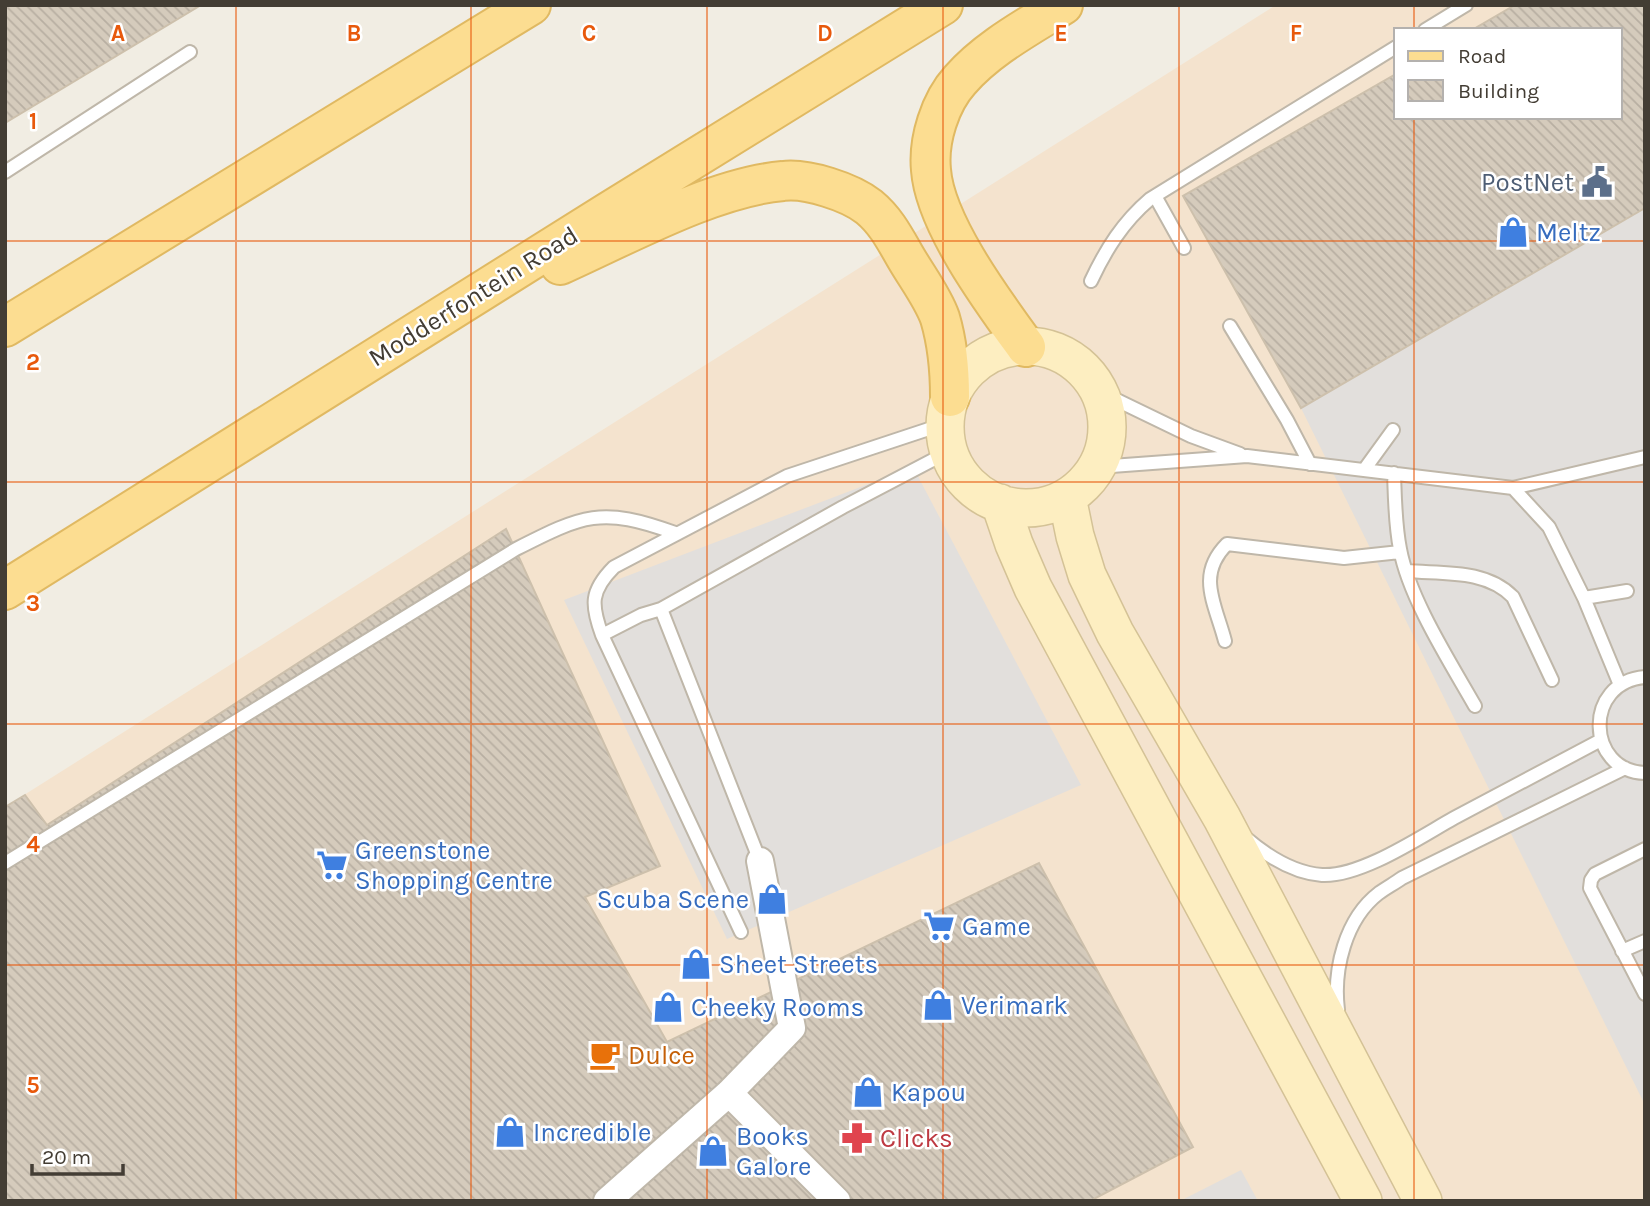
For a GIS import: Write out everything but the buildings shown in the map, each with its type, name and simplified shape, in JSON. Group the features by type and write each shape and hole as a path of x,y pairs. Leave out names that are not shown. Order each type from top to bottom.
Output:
{"main road":[{"path":"5,327 531,5"},
{"name":"Modderfontein Road","path":"5,590 943,5"},
{"path":"1026,347 996,306 951,230 936,195 930,169 933,139 941,109 960,80 1000,45 1063,5"},
{"path":"432,322 686,209 744,187 786,180 832,188 867,205 888,226 939,316 949,358 947,425"}],"street":[{"path":"1013,347 1026,347 1041,347 1065,356 1085,371 1100,392 1107,417 1107,443 1098,467 1082,487 1068,497 1036,508 1008,507 982,496 962,477 947,425 964,373 986,356 1013,347"},
{"path":"1068,497 1087,575 1115,633 1222,818 1423,1201"},
{"path":"1000,503 1033,588 1363,1201"},
{"path":"607,1201 729,1093 792,1028 760,860"},
{"path":"729,1093 837,1201"}],"lane":[{"path":"1428,28 1466,5"},
{"path":"1091,281 1120,229 1155,196 1394,48"},
{"path":"5,172 190,52"},
{"path":"1155,196 1184,248"},
{"path":"1230,326 1287,420 1310,464"},
{"path":"1100,392 1191,436 1247,456"},
{"path":"741,932 602,635 594,613 594,599 601,580 614,567 787,476 947,425"},
{"path":"602,635 641,615 661,609 843,507 947,425"},
{"path":"1364,470 1393,430"},
{"path":"1098,467 1247,456 1513,488 1645,457"},
{"path":"1394,473 1395,517 1400,552 1438,641 1475,706"},
{"path":"1513,488 1549,527 1584,598 1620,685"},
{"path":"5,863 516,549 558,528 580,519 603,516 631,519 675,533"},
{"path":"1225,640 1209,582 1210,568 1218,553 1227,544 1344,558 1400,552"},
{"path":"1407,571 1471,576 1502,586 1513,597 1552,680"},
{"path":"1584,598 1627,591"},
{"path":"661,609 760,860"},
{"path":"1645,677 1620,685 1608,696 1601,709 1598,724 1601,740 1610,757 1625,768 1645,773"},
{"path":"1222,818 1276,860 1322,875 1344,873 1399,848 1601,740"},
{"path":"1342,1045 1336,996 1345,940 1358,915 1377,894 1402,878 1625,768"},
{"path":"1645,849 1595,874 1590,888 1645,994"},
{"path":"1622,951 1645,941"}],"shaded area":[{"path":"1276,5 1645,5 1645,1201 5,1201 5,807"},
{"path":"1645,208 1645,1105 1301,408"},
{"path":"913,467 1081,785 727,939 564,600"},
{"path":"1241,1170 1258,1201 1180,1201"}],"place":[{"name":"PostNet","path":"1597,182"},
{"name":"Meltz","path":"1513,232"},
{"name":"Greenstone Shopping Centre","path":"332,865"},
{"name":"Scuba Scene","path":"772,899"},
{"name":"Game","path":"939,926"},
{"name":"Sheet Streets","path":"696,964"},
{"name":"Verimark","path":"938,1005"},
{"name":"Cheeky Rooms","path":"668,1007"},
{"name":"Dulce","path":"605,1055"},
{"name":"Kapou","path":"868,1092"},
{"name":"Incredible","path":"510,1132"},
{"name":"Clicks","path":"857,1138"},
{"name":"Books Galore","path":"713,1151"}]}
